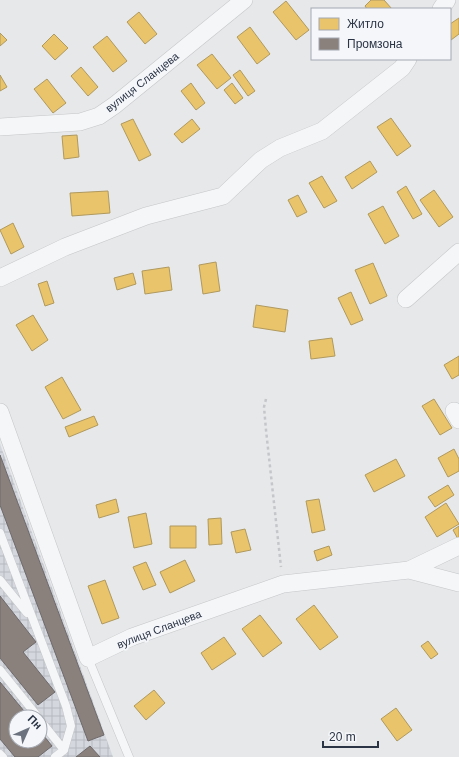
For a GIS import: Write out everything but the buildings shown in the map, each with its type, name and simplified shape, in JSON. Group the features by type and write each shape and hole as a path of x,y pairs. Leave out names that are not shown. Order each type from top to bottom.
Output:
{"street":[{"name":"вулиця Сланцева","path":"0,127 80,122 99,116 244,0"},
{"path":"0,278 65,247 146,216 223,196 261,160 280,148 322,131 402,68 407,60"},
{"path":"406,299 459,252"},
{"path":"0,412 88,658"},
{"name":"вулиця Сланцева","path":"88,658 132,637 283,584 409,570 459,546"},
{"path":"409,570 459,583"}],"lane":[{"path":"0,533 66,706 71,726 64,750 55,757"},
{"path":"0,580 32,619"},
{"path":"88,658 128,757"},
{"path":"0,670 32,709"},
{"path":"48,730 64,750"}],"path":[{"path":"266,399 264,407 266,430 283,584"}],"shaded area":[{"path":"0,444 113,757 0,757"}]}
